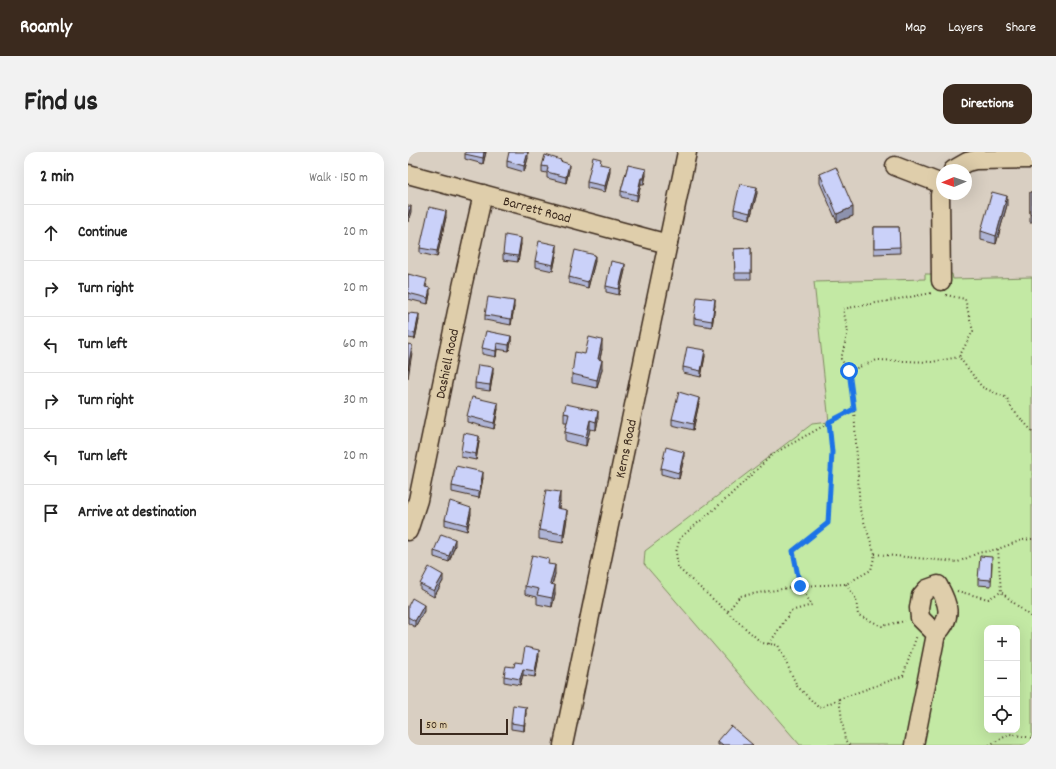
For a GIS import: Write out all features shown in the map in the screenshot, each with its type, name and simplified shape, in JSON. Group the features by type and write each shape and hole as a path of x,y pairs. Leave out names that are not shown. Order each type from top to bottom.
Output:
{"street":[{"name":"Kerns Road","path":"563,745 687,152"},
{"path":"963,164 975,160 1032,159"},
{"path":"895,166 936,183"},
{"name":"Barrett Road","path":"408,174 668,244"},
{"name":"Dashiell Road","path":"408,532 418,500 462,287 483,194"},
{"path":"939,289 940,200"},
{"path":"914,745 936,634 944,624 948,613 946,598 938,585 927,589 921,596 918,608 920,618 936,634"}],"path":[{"path":"728,611 740,596 800,586 846,584 871,570 875,554 860,510 854,409 849,371 840,359 848,331 843,309 939,289 965,300 973,331 960,357"},
{"path":"849,371 877,360 932,362 960,357"},
{"path":"960,357 982,387 1007,398 1012,409 1032,431"},
{"path":"846,584 856,599 858,615 882,626 920,618 920,627 903,676 839,699 819,708 797,686 778,645 762,642 678,568 676,552 680,538 726,500 773,454 854,409"},
{"path":"769,644 791,611 812,605 800,586 793,551 828,523 832,452 829,422"},
{"path":"875,554 958,562 978,553 998,550 1022,540 1032,539"},
{"path":"998,550 1001,592 1032,618"},
{"path":"941,590 968,592 988,599 1001,592"},
{"path":"839,699 846,740 849,745"},
{"path":"989,745 1010,734 1032,738"}],"green space":[{"path":"925,274 952,274 953,279 1032,277 1032,745 800,745 644,564 645,551 812,424 829,422 814,282 925,279"}],"building":[{"path":"465,152 484,152 483,158 465,154"},
{"path":"509,152 528,152 524,166 507,161"},
{"path":"545,155 569,164 566,177 547,172 548,167 542,166"},
{"path":"593,157 601,159 600,164 610,166 605,186 587,182"},
{"path":"628,165 646,169 644,178 641,178 637,195 621,191"},
{"path":"836,167 853,207 837,214 820,174"},
{"path":"740,184 757,187 750,213 734,209"},
{"path":"992,192 1007,196 996,236 981,231"},
{"path":"1030,192 1032,192 1032,214 1030,214"},
{"path":"408,206 411,206 408,216"},
{"path":"429,207 446,211 437,251 420,248"},
{"path":"874,227 899,227 900,247 874,248"},
{"path":"505,235 521,238 518,256 503,254"},
{"path":"539,241 557,245 553,265 535,261"},
{"path":"751,248 751,273 735,273 734,249"},
{"path":"575,250 595,255 588,282 569,277"},
{"path":"611,261 625,264 619,289 606,286"},
{"path":"408,274 427,279 425,287 430,288 428,298 408,293"},
{"path":"488,297 514,301 511,319 485,315"},
{"path":"697,297 715,299 712,321 694,318"},
{"path":"408,313 419,314 415,333 408,332"},
{"path":"486,331 511,336 509,345 497,343 496,351 482,348"},
{"path":"589,337 602,340 598,359 602,360 597,380 572,374 575,352 585,354"},
{"path":"408,344 412,345 408,369"},
{"path":"687,347 705,350 701,371 683,367"},
{"path":"478,365 493,367 490,385 475,383"},
{"path":"679,392 699,398 693,424 672,419"},
{"path":"472,397 498,403 494,423 467,416"},
{"path":"566,404 598,411 596,422 590,420 586,437 565,432 569,414 564,413"},
{"path":"464,433 479,436 476,454 461,451"},
{"path":"666,447 684,452 679,473 661,468"},
{"path":"456,466 483,472 479,492 452,486"},
{"path":"546,490 560,492 557,508 567,510 563,534 539,530"},
{"path":"450,501 471,508 467,525 445,519"},
{"path":"441,534 455,539 449,556 434,551"},
{"path":"532,555 549,559 548,564 555,565 550,584 555,585 552,598 537,595 539,589 525,586"},
{"path":"980,556 992,557 991,580 978,579"},
{"path":"429,567 443,575 434,591 420,584"},
{"path":"412,598 424,605 415,621 408,617 408,606"},
{"path":"525,647 539,650 535,671 523,669 520,679 504,676 506,666 514,667 515,662 522,663"},
{"path":"513,705 526,707 524,725 511,723"},
{"path":"731,726 753,745 723,745 718,741"}],"route":[{"path":"800,586 793,551 828,523 832,452 829,422 854,409 849,371"}]}
